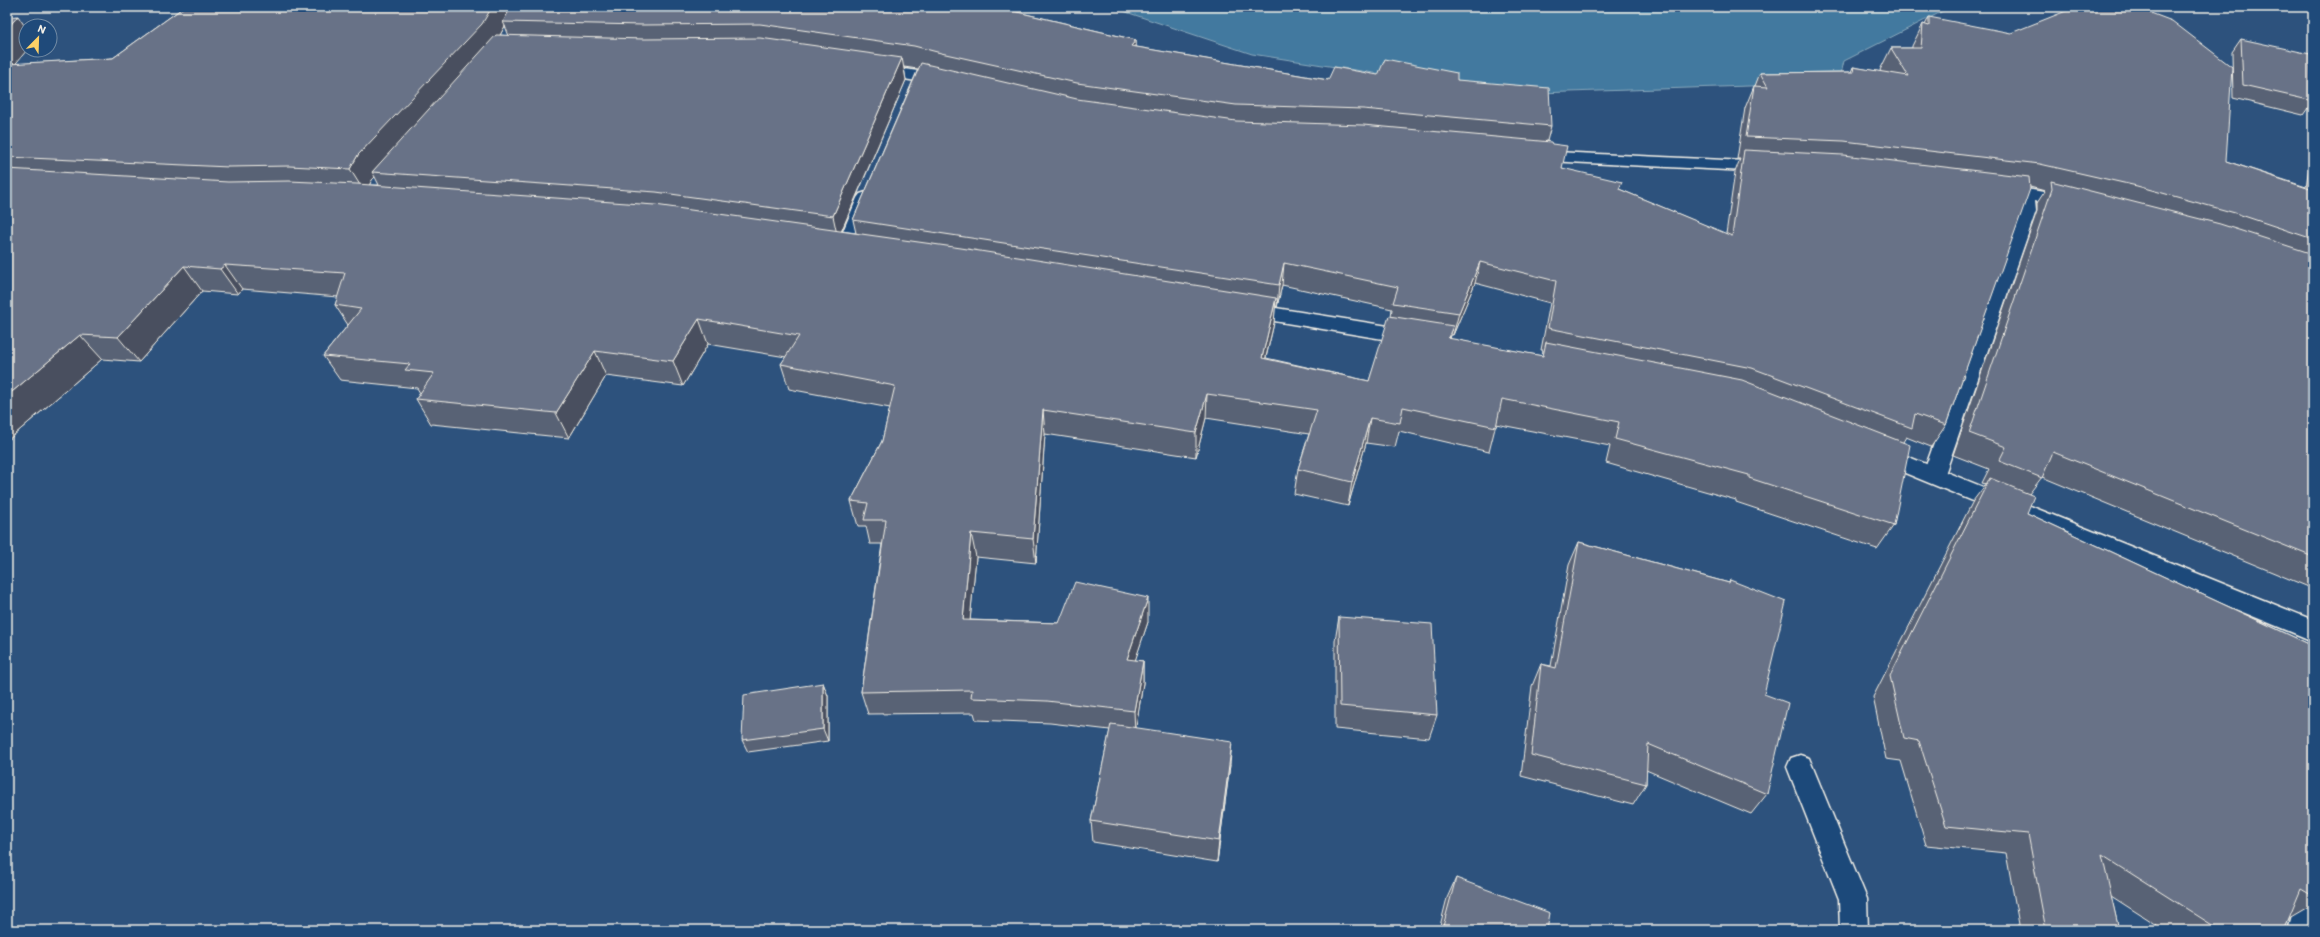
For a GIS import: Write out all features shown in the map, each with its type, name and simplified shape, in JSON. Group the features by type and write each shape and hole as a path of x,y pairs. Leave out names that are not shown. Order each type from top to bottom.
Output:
{"street":[{"path":"862,68 915,83 956,87"},
{"path":"1515,154 1785,167"},
{"path":"867,251 837,247 872,183"},
{"path":"1980,187 2026,192 2084,207"},
{"path":"1934,474 2027,211 2026,192"},
{"path":"1223,307 1433,340"},
{"path":"1860,445 1934,474 2313,631"},
{"path":"1800,767 1853,899 1854,930"},
{"path":"2302,930 2313,885"}],"water":[{"path":"1111,7 1951,7 1844,61 1839,83 1509,94 1252,54"}],"building":[{"path":"184,7 492,7 482,24 358,155 350,169 289,166 229,167 7,157 7,64 113,58"},
{"path":"511,7 996,7 1136,40 1131,46 1328,80 1334,67 1378,75 1385,59 1457,73 1457,80 1549,88 1551,126 1363,109 1236,105 1077,83 914,46 760,24 643,25 503,22"},
{"path":"2076,7 2135,7 2172,21 2232,67 2226,161 2313,190 2313,239 2235,213 2137,186 2040,164 1844,141 1746,137 1754,86 1768,87 1760,73 1854,72 1853,67 1908,76 1891,48 1921,48 1923,24 1929,26 1929,17 2011,33"},
{"path":"18,16 7,29 7,17"},
{"path":"496,35 644,39 760,38 902,58 833,216 656,192 372,172"},
{"path":"2241,39 2310,54 2313,101 2243,85"},
{"path":"921,63 1077,99 1236,121 1363,125 1551,142 1552,144 1567,146 1562,168 1622,182 1619,189 1732,236 1744,150 1843,155 2029,177 2030,189 1946,425 1915,414 1912,428 1752,368 1548,328 1556,281 1480,262 1459,313 1393,303 1398,287 1284,263 1279,285 853,220"},
{"path":"7,169 228,182 289,181 357,184 655,205 961,248 1276,298 1262,358 1369,381 1389,316 1453,326 1448,338 1543,356 1546,342 1742,380 1910,445 1894,525 1749,478 1749,475 1615,439 1619,422 1502,399 1496,427 1403,407 1400,423 1370,418 1352,482 1298,469 1317,410 1207,394 1196,433 1043,410 1033,539 971,533 963,620 1059,623 1075,582 1148,598 1127,659 1143,661 1134,711 1047,701 971,698 972,690 861,692 886,520 864,520 868,503 851,501 882,441 895,386 781,364 799,336 699,319 673,361 595,351 556,413 416,399 434,373 405,370 410,364 323,356 361,309 335,305 345,273 225,265 220,269 184,266 118,337 80,335 7,396"},
{"path":"2051,181 2220,224 2313,254 2313,557 2053,452 2042,478 1999,461 2006,447 1969,433 2052,189"},
{"path":"1990,478 2034,496 2027,513 2313,646 2313,896 2301,889 2284,930 2220,930 2102,855 2119,930 2046,930 2028,834 1946,826 1919,741 1904,738 1890,676"},
{"path":"1579,542 1729,583 1730,580 1786,602 1764,694 1788,703 1767,794 1648,744 1646,784 1531,755 1541,664 1556,668"},
{"path":"1339,617 1432,624 1437,715 1340,706"},
{"path":"823,683 823,729 742,740 744,695"},
{"path":"1111,724 1232,742 1219,841 1091,821"},
{"path":"1456,878 1550,913 1547,930 1442,930"}]}
